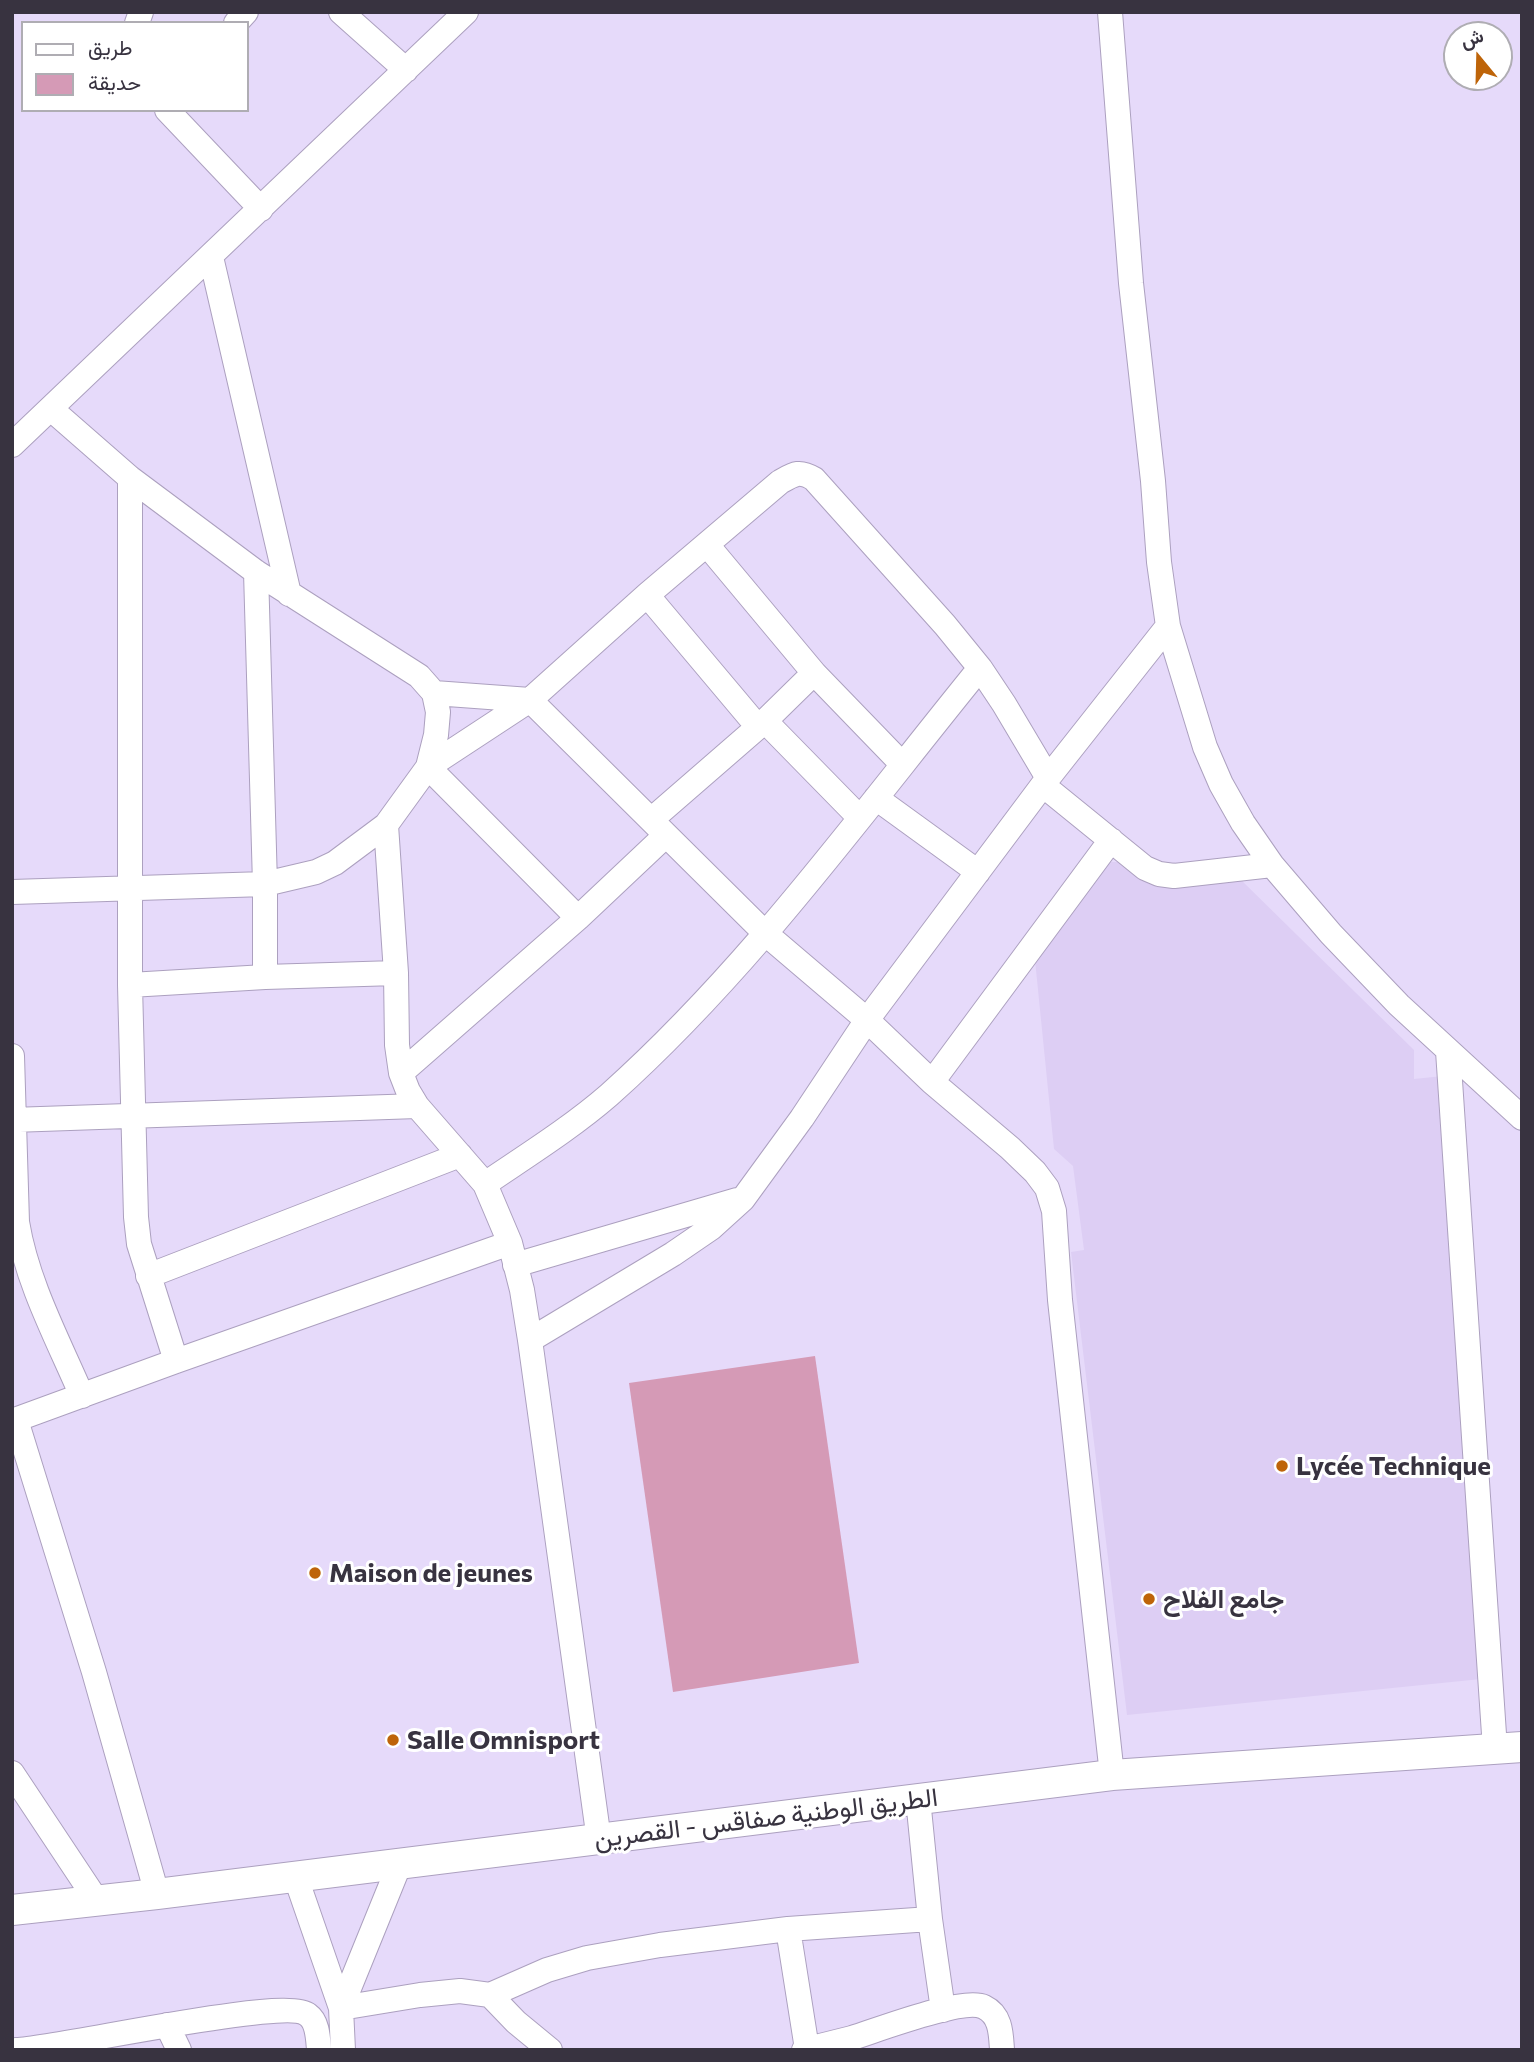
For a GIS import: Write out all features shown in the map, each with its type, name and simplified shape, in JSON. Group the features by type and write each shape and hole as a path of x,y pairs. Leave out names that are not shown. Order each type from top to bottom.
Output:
{"main road":[{"name":"الطريق الوطنية صفاقس - القصرين","path":"12,1910 1112,1776 1508,1748"}],"street":[{"path":"341,12 406,70"},
{"path":"12,445 466,12"},
{"path":"1110,12 1131,283 1153,481 1159,562 1168,626 1205,747 1221,784 1243,823 1272,865 1331,934 1399,1005 1522,1118"},
{"path":"169,112 261,209"},
{"path":"211,257 289,594"},
{"path":"51,408 130,478 256,572 419,676 434,693 438,712 436,735 428,767"},
{"path":"12,890 265,884 316,872 335,863 386,825 428,767 530,699 779,482 794,474 804,473 814,480 945,625 980,668 1046,782 1111,840 1145,868 1159,874 1174,876 1272,865"},
{"path":"130,478 130,985 138,1231 148,1276 176,1361"},
{"path":"708,546 814,673 902,764"},
{"path":"256,572 265,884 264,977"},
{"path":"648,595 762,724 860,818"},
{"path":"530,1340 673,1254 710,1228 743,1199 803,1118 867,1020 1046,782 1168,626"},
{"path":"485,1184 608,1096 682,1024 766,934 980,668"},
{"path":"401,1073 578,918 658,828 814,673"},
{"path":"434,693 530,699 766,934 1010,1148 1047,1188 1057,1232 1060,1300 1112,1776"},
{"path":"428,767 578,918"},
{"path":"876,798 978,872"},
{"path":"386,825 396,973 397,1045 401,1073 417,1106 485,1184 513,1254 522,1290 598,1840"},
{"path":"932,1082 1111,840"},
{"path":"130,985 396,973"},
{"path":"1448,1051 1508,1748"},
{"path":"12,1056 17,1222 22,1248 35,1287 82,1396"},
{"path":"14,1120 417,1106"},
{"path":"148,1276 460,1155"},
{"path":"157,1894 94,1672 14,1421 176,1361 513,1254 743,1199"},
{"path":"12,1773 97,1901"},
{"path":"918,1799 930,1919 943,2010"},
{"path":"341,2008 400,1863"},
{"path":"295,1875 341,2008 343,2050"},
{"path":"341,2008 460,1991 490,1995 547,1970 586,1958 660,1945 788,1929 930,1919"},
{"path":"788,1929 806,2050 943,2010 976,2004 992,2011 998,2021 1002,2050"},
{"path":"490,1995 516,2022 550,2050"},
{"path":"16,2050 167,2025 298,2010 309,2015 316,2028 320,2050"},
{"path":"167,2025 178,2050"}],"shaded area":[{"name":"Lycée Technique","path":"1106,862 1122,862 1157,887 1237,876 1414,1050 1414,1079 1443,1076 1481,1679 1127,1715 1071,1252 1084,1250 1073,1166 1054,1149 1035,960"}],"green space":[{"path":"815,1356 859,1663 673,1692 629,1383"}],"place":[{"name":"Lycée Technique","path":"1282,1466"},
{"name":"Maison de jeunes","path":"315,1573"},
{"name":"جامع الفلاح","path":"1149,1599"},
{"name":"Salle Omnisport","path":"393,1740"}]}
